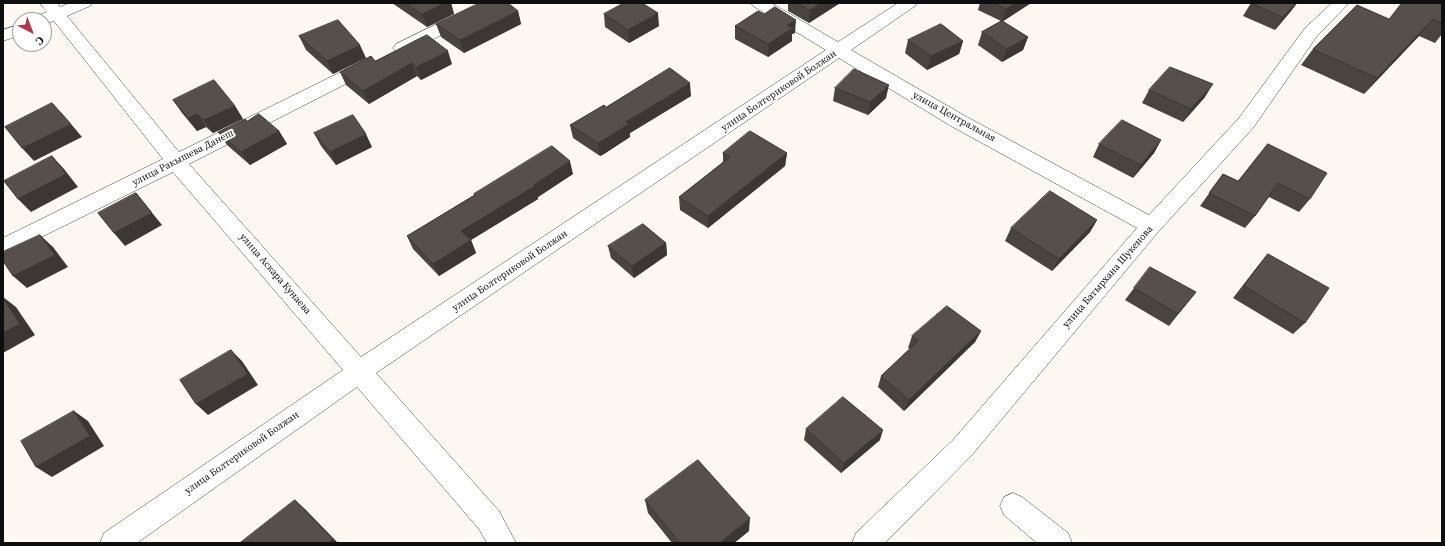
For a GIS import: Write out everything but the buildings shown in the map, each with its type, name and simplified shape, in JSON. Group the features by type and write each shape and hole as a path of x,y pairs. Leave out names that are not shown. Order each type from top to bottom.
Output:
{"street":[{"path":"49,12 84,3"},
{"name":"улица Ракышева Данеш","path":"3,248 492,3"},
{"name":"улица Центральная","path":"759,3 958,121 1152,226"},
{"name":"улица Болтериковой Болжан","path":"114,543 360,371 909,3"},
{"name":"улица Батырхана Шукенова","path":"866,543 962,448 1152,226 1246,123 1311,32 1340,3"},
{"name":"улица Аскара Кунаева","path":"52,16 176,162 489,520 502,543"},
{"path":"1012,506 1058,543"}]}
